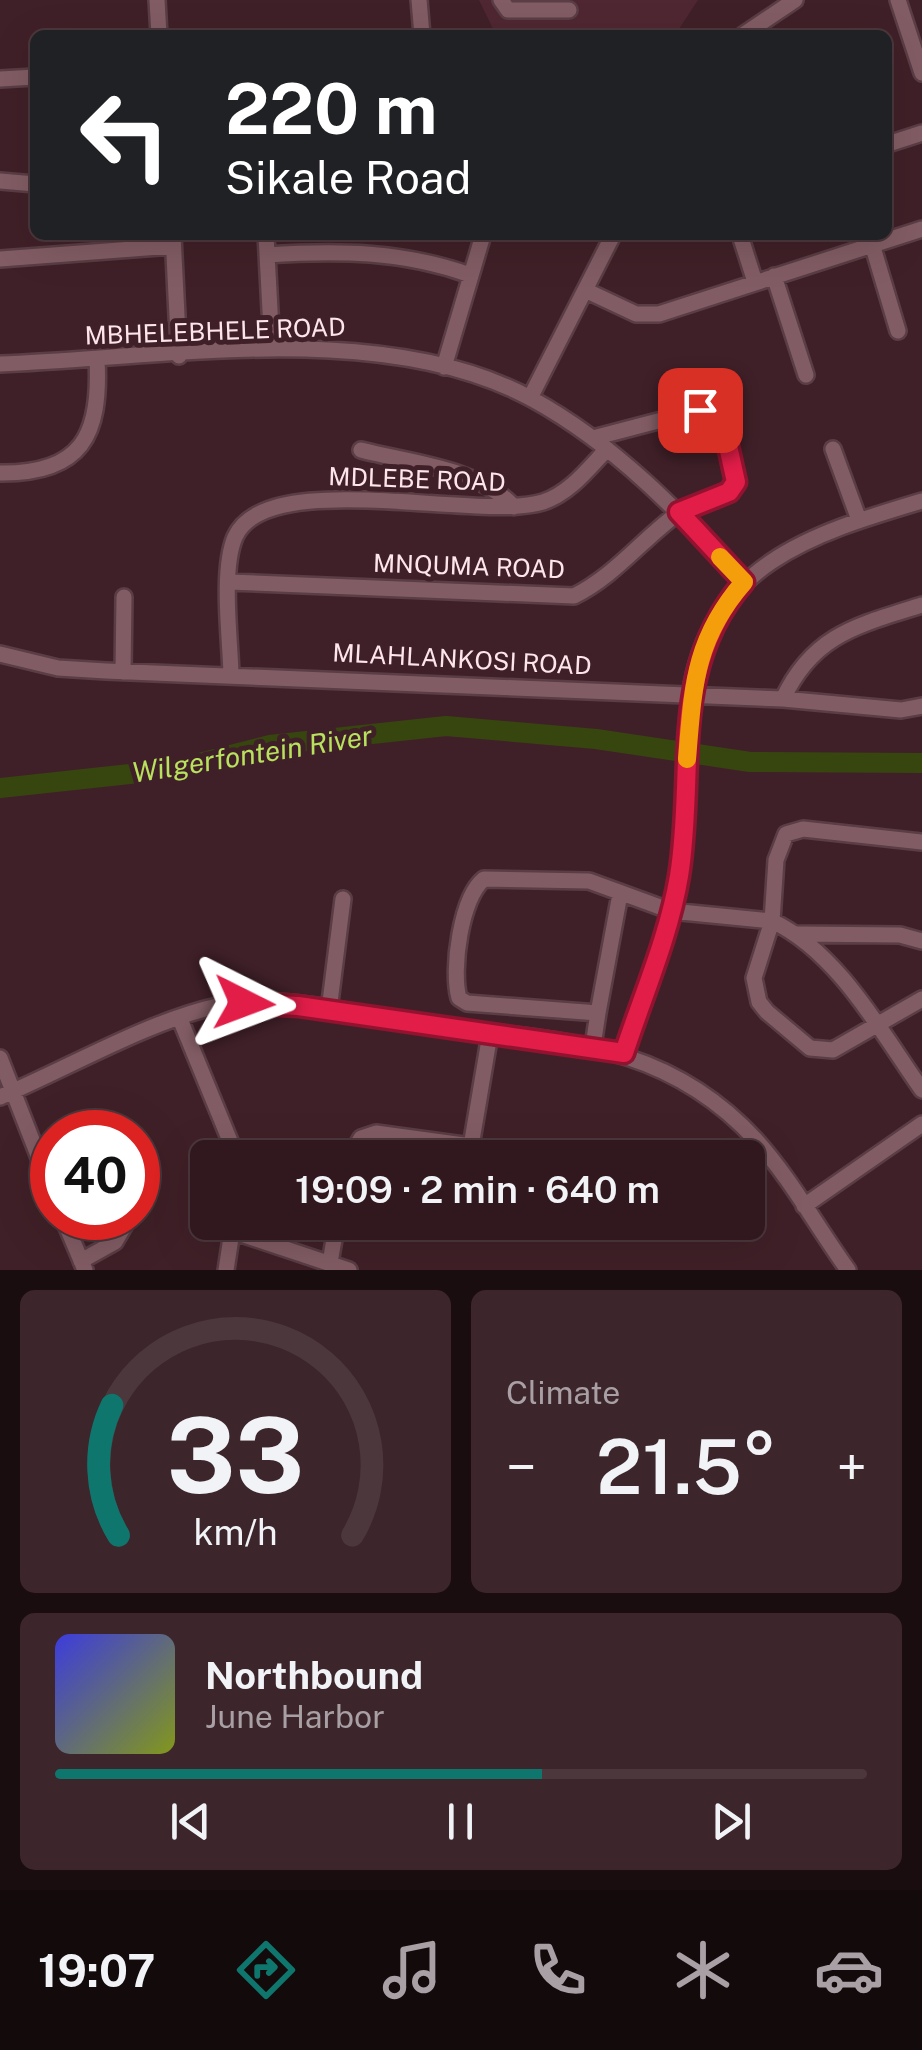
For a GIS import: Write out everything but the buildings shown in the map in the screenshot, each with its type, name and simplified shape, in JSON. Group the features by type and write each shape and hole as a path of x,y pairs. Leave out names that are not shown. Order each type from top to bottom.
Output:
{"street":[{"path":"156,0 159,30"},
{"path":"419,0 422,30"},
{"path":"501,0 508,10 569,10"},
{"path":"750,30 795,0"},
{"path":"898,0 922,73"},
{"path":"0,79 30,77"},
{"path":"892,143 922,134"},
{"path":"0,180 30,183"},
{"path":"892,238 922,228"},
{"path":"63,240 66,255"},
{"path":"0,259 66,255 173,240 179,356"},
{"path":"266,240 272,348"},
{"path":"388,254 389,240"},
{"path":"444,368 481,240"},
{"path":"530,398 610,240"},
{"path":"742,240 756,282"},
{"path":"584,290 646,316 884,240"},
{"path":"267,255 358,244 470,275"},
{"path":"872,244 898,330"},
{"path":"774,276 806,375"},
{"name":"MBHELEBHELE ROAD","path":"0,364 272,348 365,350 444,368 530,398 593,438 679,512 744,582"},
{"path":"0,474 47,470 83,440 97,418 97,360"},
{"path":"593,438 685,411 709,413 724,428 736,482 729,492 679,512"},
{"name":"MDLEBE ROAD","path":"231,674 230,582 237,532 265,512 328,500 514,507 542,502 565,492 607,449"},
{"path":"833,449 859,520"},
{"path":"361,450 474,481 502,494 514,507"},
{"path":"624,1053 671,910 681,861 690,696 712,622 744,582 797,543 922,501"},
{"name":"MNQUMA ROAD","path":"230,582 574,596 614,569 679,512"},
{"path":"122,672 124,597"},
{"path":"784,699 799,670 822,645 870,622 922,606"},
{"name":"MLAHLANKOSI ROAD","path":"0,654 58,668 122,672 784,699 880,709 922,706"},
{"path":"922,842 792,830 783,838 776,860 772,921 754,978 759,1002 767,1012 795,1039 820,1050 833,1050 922,999"},
{"path":"598,1013 462,1001 456,982 466,902 476,886 495,876 588,881 671,910 772,921 796,934 878,1027 922,1090"},
{"path":"593,1046 620,894"},
{"path":"329,1010 343,898"},
{"path":"796,934 900,935 922,941"},
{"path":"6,1094 180,1018 220,1005 244,1003 329,1010 593,1046 624,1053 680,1077 734,1118 768,1155 848,1270"},
{"path":"180,1018 230,1140"},
{"path":"472,1140 490,1034"},
{"path":"0,1058 6,1094 30,1145"},
{"path":"804,1206 922,1124"},
{"path":"360,1140 376,1133 411,1140"},
{"path":"73,1240 83,1266 116,1240"},
{"path":"226,1270 231,1240"},
{"path":"269,1240 349,1270"},
{"path":"330,1262 334,1240"}],"shaded area":[{"path":"479,0 698,0 678,30 494,30"}],"waterway":[{"name":"Wilgerfontein River","path":"0,788 176,769 270,745 446,726 596,739 750,762 922,763"}],"slow traffic":[{"path":"687,759 690,696 703,647 712,622 744,582 720,557"}],"route":[{"path":"244,1003 298,1006 624,1053 678,879 690,696 712,622 744,582 679,512 729,492 736,482 724,428 700,410"}]}
